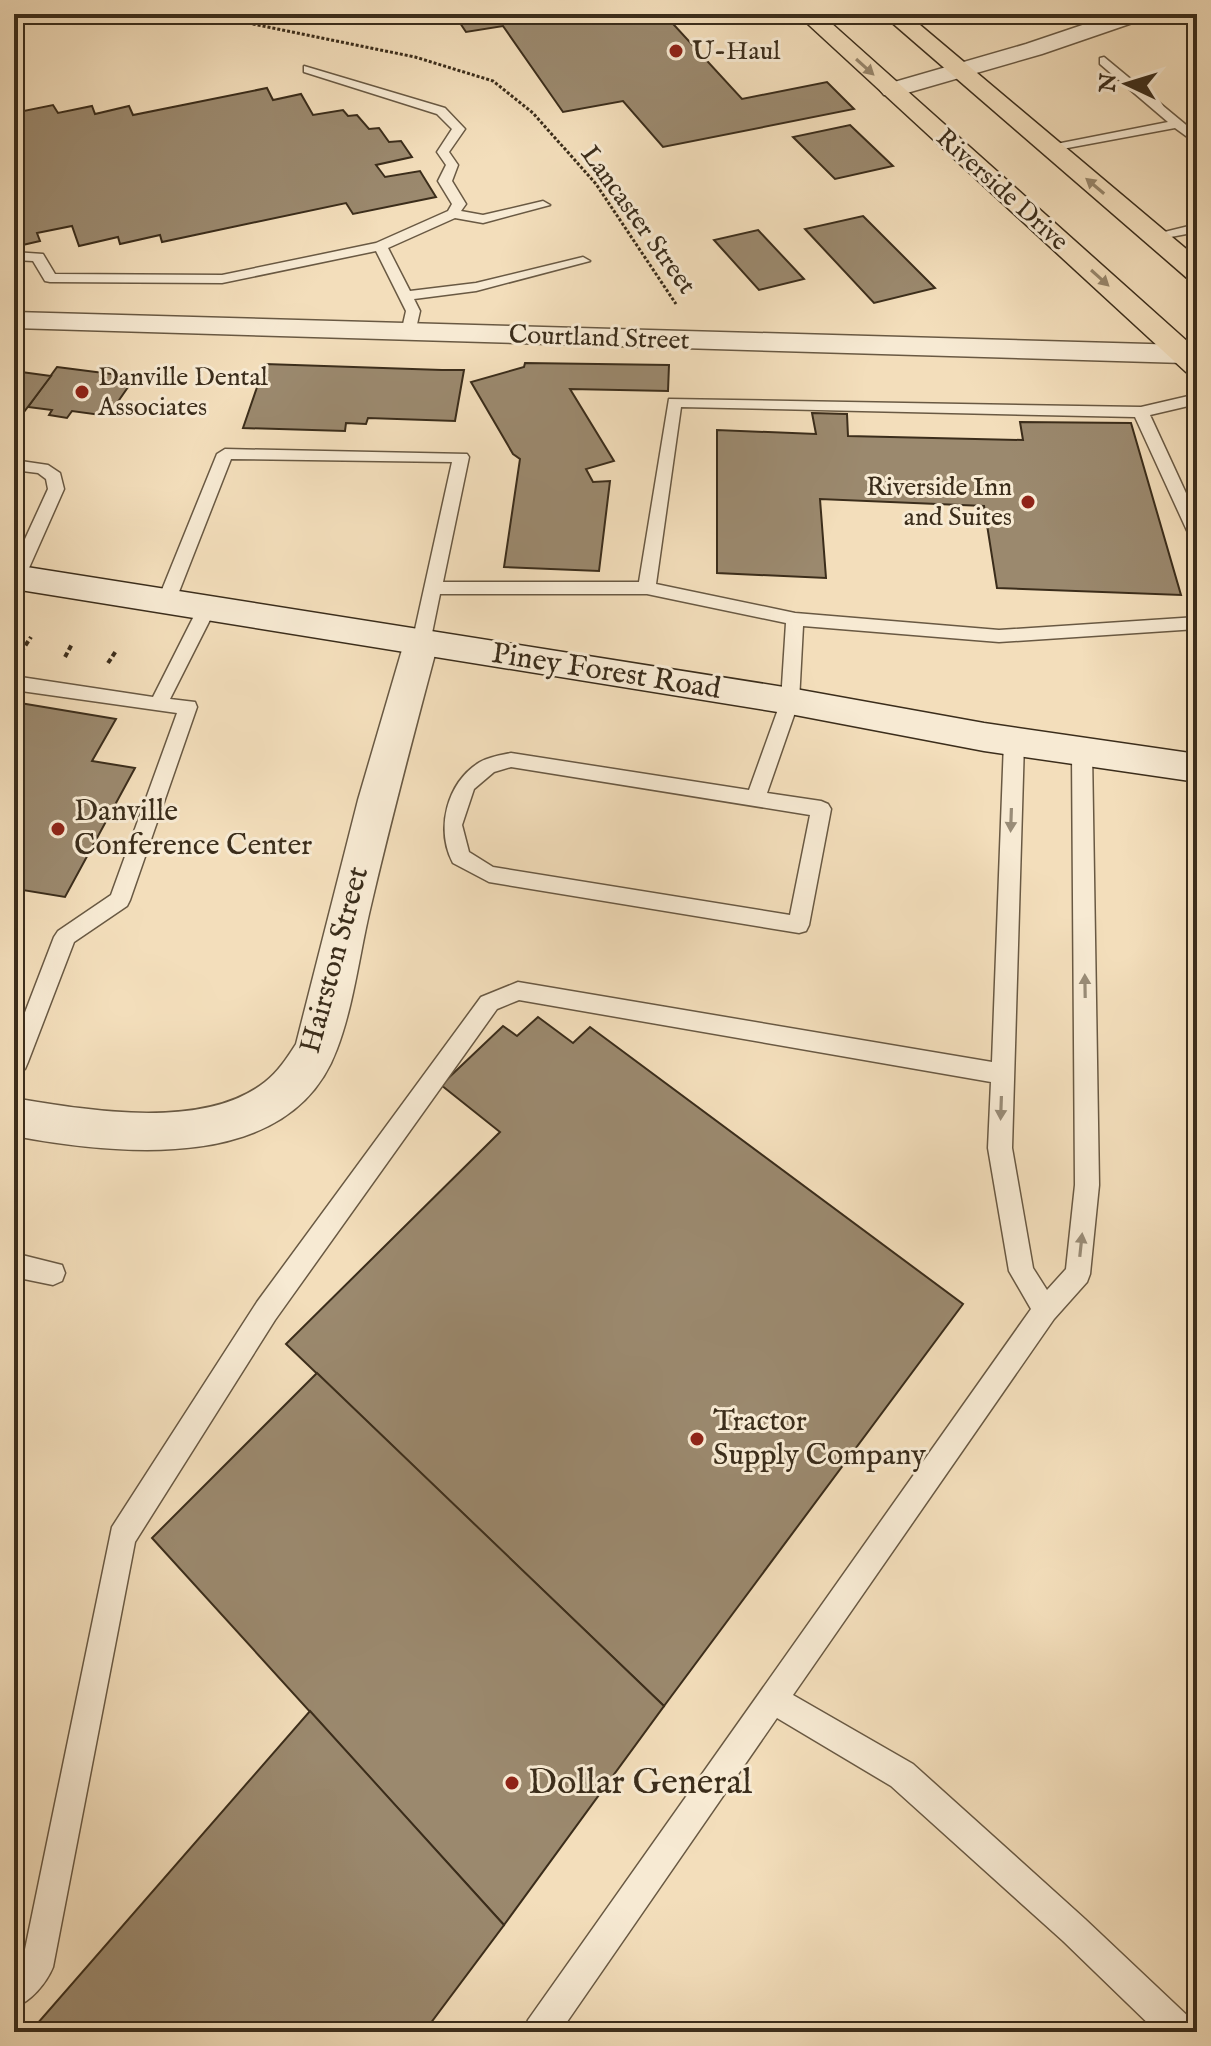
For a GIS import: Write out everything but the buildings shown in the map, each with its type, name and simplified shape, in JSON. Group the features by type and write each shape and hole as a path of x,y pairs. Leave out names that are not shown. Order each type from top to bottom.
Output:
{"main road":[{"name":"Riverside Drive","path":"808,14 1193,358"},
{"path":"893,14 1197,272"},
{"name":"Piney Forest Road","path":"15,577 790,701 1014,742 1197,768"}],"street":[{"path":"892,90 1136,14"},
{"name":"Courtland Street","path":"14,320 1193,358"},
{"name":"Hairston Street","path":"14,1117 66,1127 127,1132 191,1128 238,1119 274,1101 298,1079 316,1049 377,800 421,643"}],"lane":[{"path":"1104,61 1197,140"},
{"path":"308,69 441,111 459,129 443,152 452,165 445,181 459,204 453,214"},
{"path":"1051,149 1175,124"},
{"path":"14,256 38,257 50,278 222,279 380,246 453,214 483,219 543,205"},
{"path":"1155,236 1197,228"},
{"path":"380,246 413,311 408,333"},
{"path":"405,296 476,287 583,261"},
{"path":"647,588 674,402 1141,412 1197,399"},
{"path":"1141,412 1197,535"},
{"path":"166,602 225,454 461,457 421,643"},
{"path":"14,465 42,469 54,477 56,489 15,577"},
{"path":"433,588 647,588 795,619 999,636 1197,623"},
{"path":"158,704 207,608"},
{"path":"756,797 790,701 795,619"},
{"path":"14,683 188,707 120,900 65,937 17,1062 14,1062"},
{"path":"1014,742 1000,1148 1021,1271 1045,1310"},
{"path":"540,2032 1045,1310 1078,1274 1087,1185 1082,752"},
{"path":"511,760 756,797 821,809 799,925 489,874 460,857 452,825 466,785 488,766 511,760"},
{"path":"14,1992 37,1967 122,1537 266,1311 489,1003 518,991 1003,1074"},
{"path":"14,1265 53,1273"},
{"path":"773,1699 902,1775 1074,1930 1180,2032"}],"path":[{"name":"Lancaster Street","path":"230,14 248,23 415,57 493,81 533,113 596,184 701,341"}],"place":[{"name":"U-Haul","path":"676,51"},
{"name":"Danville Dental Associates","path":"82,392"},
{"name":"Riverside Inn and Suites","path":"1028,502"},
{"name":"Danville Conference Center","path":"58,829"},
{"name":"Tractor Supply Company","path":"697,1439"},
{"name":"Dollar General","path":"512,1783"}]}
